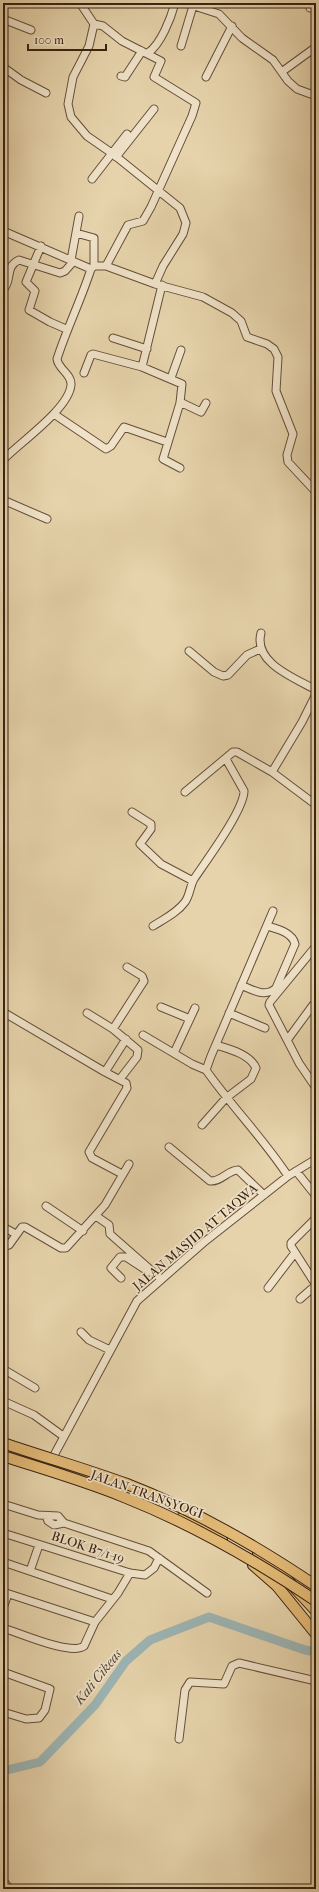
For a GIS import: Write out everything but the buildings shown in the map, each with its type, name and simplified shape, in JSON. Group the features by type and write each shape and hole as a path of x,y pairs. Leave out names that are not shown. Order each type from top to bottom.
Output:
{"highway":[{"name":"JALAN TRANSYOGI","path":"3,1442 129,1485 204,1515 232,1532 269,1562 316,1611"},
{"path":"3,1442 127,1484 188,1511 247,1542 316,1586"},
{"name":"JALAN TRANSYOGI","path":"3,1456 169,1514 211,1532 244,1556 277,1586 316,1634"},
{"path":"3,1456 123,1496 183,1522 240,1552 316,1601"}],"street":[{"path":"80,3 94,24 103,26 122,41 161,61 154,77 196,103 192,116 145,218 140,223 128,225 106,266"},
{"path":"120,76 125,77 145,52 154,49 165,30 175,3"},
{"path":"185,3 219,14 242,38 273,60 283,71 288,81 297,89 316,96"},
{"path":"181,46 193,6"},
{"path":"3,19 31,30"},
{"path":"94,24 89,46 73,77 68,104 71,117 87,136 115,156 142,179 159,190 180,208 186,223 183,234 158,284 147,349 142,367"},
{"path":"206,77 232,26"},
{"path":"283,71 316,47"},
{"path":"3,67 21,80 46,93"},
{"path":"92,179 107,160 115,156 154,109"},
{"path":"115,156 127,134"},
{"path":"3,290 8,280 8,272 15,262 19,260 34,263 60,273 66,271 72,261 79,216"},
{"path":"3,231 72,261 92,268 106,266 158,284 203,297 232,313 241,321 247,337 267,344 274,350 278,357 276,391 293,434 287,455 288,462 316,492"},
{"path":"3,460 35,433 54,414 66,397 71,386 70,378 57,362 57,359 66,329 77,310 92,268 94,238 76,233"},
{"path":"40,246 26,282 35,291 29,310 66,329"},
{"path":"114,338 147,349"},
{"path":"171,378 181,350"},
{"path":"84,372 92,354 142,367 171,378 182,384 180,402 163,459 180,468"},
{"path":"180,402 202,412 206,403"},
{"path":"54,414 106,449 111,446 124,427 167,442"},
{"path":"3,500 47,519"},
{"path":"262,633 259,642 260,649 268,660 283,672 316,690"},
{"path":"190,651 214,672 223,676 228,675 247,655 260,649"},
{"path":"272,772 302,722 316,694"},
{"path":"185,792 233,752 236,752 272,772 316,805"},
{"path":"152,926 174,913 185,902 193,881 226,831 244,795 244,791 226,759"},
{"path":"132,812 151,824 151,829 140,844 161,864 193,881"},
{"path":"206,1070 273,911"},
{"path":"241,985 265,994 270,993 276,988 295,944 294,939 286,932 267,926"},
{"path":"316,946 270,1002 273,1014 316,1088"},
{"path":"113,1028 144,981 142,976 127,967"},
{"path":"288,1039 313,1005"},
{"path":"161,1008 190,1019"},
{"path":"174,1053 195,1008"},
{"path":"3,1012 126,1083 127,1088 89,1152 92,1158 122,1174"},
{"path":"87,1013 113,1028 138,1050 138,1053 120,1079"},
{"path":"229,1013 264,1028"},
{"path":"143,1035 206,1070 226,1098 259,1135 288,1176"},
{"path":"105,1072 126,1039"},
{"path":"202,1125 226,1098 251,1079 256,1068 254,1062 236,1051 216,1045"},
{"path":"169,1147 210,1181 214,1181 234,1170 238,1170 264,1195"},
{"name":"JALAN MASJID AT TAQWA","path":"52,1459 136,1301 203,1243 288,1176 316,1159"},
{"path":"3,1247 9,1245 16,1234 22,1227 24,1227 61,1248 66,1248 105,1205 129,1164"},
{"path":"296,1171 316,1196"},
{"path":"46,1206 83,1231"},
{"path":"96,1216 109,1225 110,1234 161,1280"},
{"path":"300,1298 316,1285 294,1254 291,1243 316,1218"},
{"path":"3,1227 16,1234"},
{"path":"268,1288 294,1254"},
{"path":"120,1278 111,1268 120,1257 123,1257 144,1270 155,1274"},
{"path":"81,1332 89,1340 110,1350"},
{"path":"3,1369 35,1388"},
{"path":"3,1401 34,1415 63,1436"},
{"path":"3,1504 46,1516 48,1521 54,1525 64,1523 149,1552 206,1593"},
{"name":"BLOK B7/1-19","path":"3,1533 130,1573 145,1575 154,1568 159,1558"},
{"path":"30,1571 39,1544"},
{"path":"3,1562 112,1599"},
{"path":"3,1628 73,1650 84,1646 95,1622 130,1573"},
{"path":"3,1608 5,1593 95,1622"},
{"path":"179,1739 185,1690 190,1682 224,1684 232,1666 240,1663 316,1681"},
{"path":"3,1672 50,1689 45,1710 39,1718 26,1719 5,1714"},
{"path":"3,1881 10,1889"}],"waterway":[{"name":"Kali Cikeas","path":"3,1771 40,1762 95,1705 126,1661 150,1640 209,1617 305,1650 316,1652"}]}
